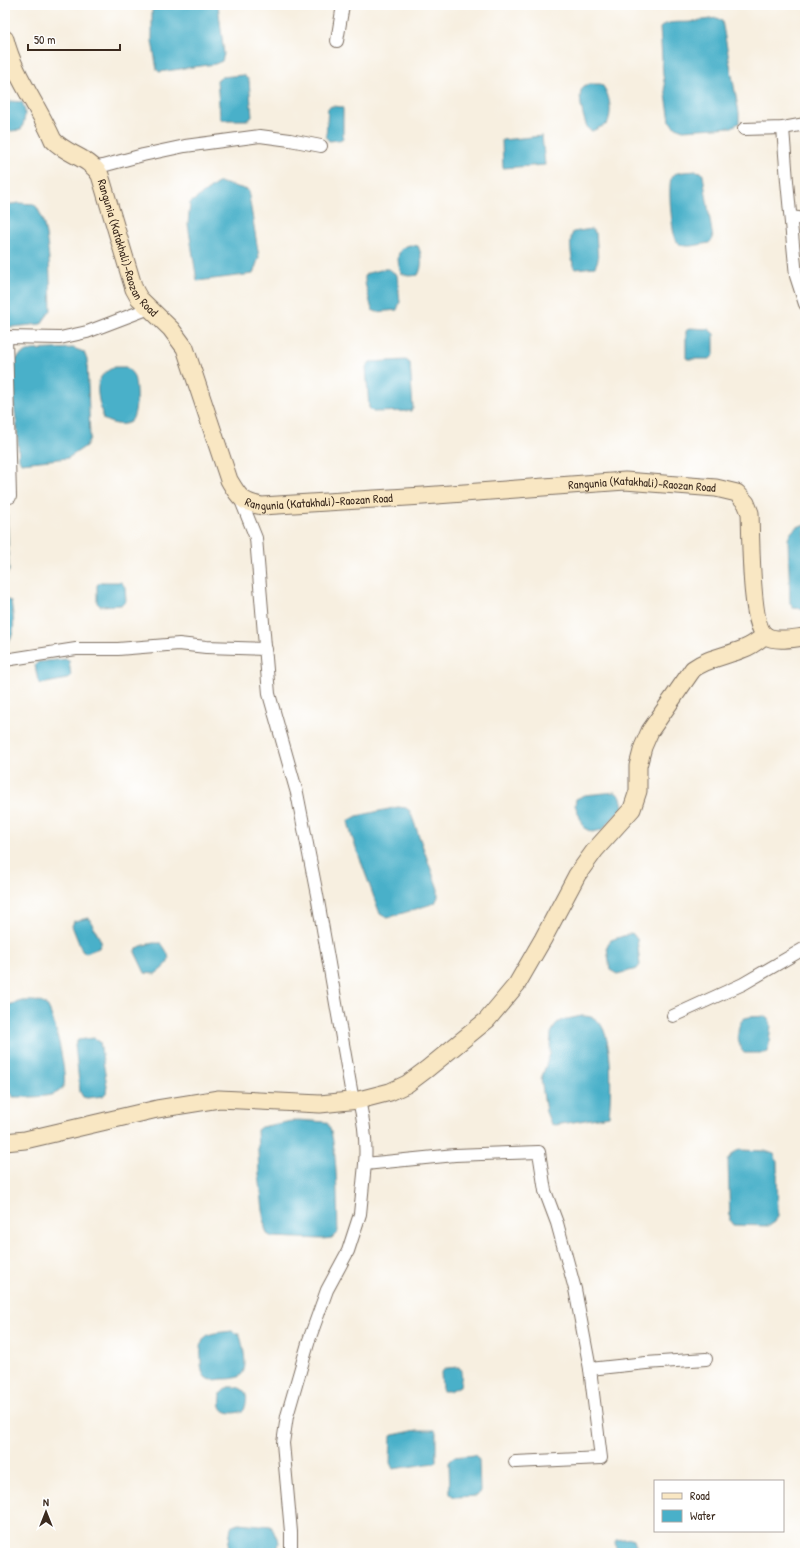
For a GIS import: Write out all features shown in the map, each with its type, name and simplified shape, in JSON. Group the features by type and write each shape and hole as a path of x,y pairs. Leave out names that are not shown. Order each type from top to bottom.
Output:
{"main road":[{"name":"Rangunia (Katakhali)-Raozan Road","path":"5,39 16,72 53,140 59,146 88,162 100,175 134,289 139,298 171,329 185,348 229,480 240,498 246,502 262,506 625,481 716,488 737,493 746,503 750,513 752,580 757,620 764,636"},
{"path":"5,1142 25,1140 157,1109 219,1099 320,1104 356,1100 390,1092 407,1084 433,1065 486,1020 517,984 577,875 595,850 632,809 638,792 638,766 645,741 650,731 693,669 700,664 717,657 753,645 764,636 784,639 805,636"}],"street":[{"path":"337,41 342,5"},
{"path":"744,130 783,128 805,124"},
{"path":"783,128 796,276 805,304"},
{"path":"95,168 143,155 185,146 260,136 321,146"},
{"path":"791,217 805,220"},
{"path":"10,497 6,337 60,338 87,332 150,308"},
{"path":"240,498 256,538 269,694 298,793 356,1100 366,1136 367,1148 360,1214 348,1251 327,1290 314,1325 286,1416 283,1443 291,1532 291,1553"},
{"path":"5,660 76,649 118,649 179,644 206,647 266,649"},
{"path":"673,1016 743,984 805,948"},
{"path":"365,1164 455,1155 539,1152 545,1190 557,1223 574,1289 590,1369 602,1458 515,1462"},
{"path":"590,1369 706,1359"}],"water":[{"path":"152,5 218,5 224,54 222,61 215,64 159,72 157,70 152,41"},
{"path":"717,18 722,21 739,113 739,123 732,127 683,130 673,126 670,121 663,75 660,28 663,25 670,23 691,22"},
{"path":"243,75 249,80 252,117 248,120 222,120 220,117 217,80 221,77"},
{"path":"590,84 601,84 607,92 610,103 610,114 607,124 592,131 588,129 580,97 582,88"},
{"path":"10,101 22,102 24,106 25,116 21,130 10,131 5,129 5,115"},
{"path":"332,106 342,107 343,109 343,138 340,140 329,141 326,137 328,108"},
{"path":"542,136 545,165 503,168 502,140"},
{"path":"696,171 701,172 703,175 713,239 709,243 684,246 676,241 674,236 671,208 671,180 674,174"},
{"path":"219,182 248,190 259,257 253,274 197,281 188,224 190,203"},
{"path":"19,203 34,204 40,212 44,224 50,271 51,310 41,324 12,327 5,325 5,205"},
{"path":"591,229 596,233 598,260 595,267 575,269 573,266 571,249 573,232"},
{"path":"410,245 418,246 420,253 421,264 418,275 411,276 401,273 398,256 402,249"},
{"path":"389,269 397,275 400,302 397,310 377,312 372,310 365,283 365,275"},
{"path":"689,328 709,329 714,334 714,355 710,359 686,358 686,331"},
{"path":"73,348 84,352 87,360 90,438 86,446 68,458 21,463 19,459 14,405 14,365 16,359 22,354 32,350"},
{"path":"406,360 410,363 413,408 411,411 373,412 369,408 366,367 370,362"},
{"path":"115,367 126,367 133,374 135,381 136,407 133,419 130,422 123,424 113,423 103,419 98,396 99,382 102,376 107,371"},
{"path":"5,508 7,509 9,571 5,576"},
{"path":"805,524 805,609 793,608 790,603 788,539 794,529"},
{"path":"100,582 121,582 125,587 126,601 121,605 100,606 97,603 97,585"},
{"path":"5,599 11,601 14,625 12,636 5,645"},
{"path":"66,659 69,661 71,676 67,679 41,684 38,681 35,665 38,662"},
{"path":"615,792 621,797 623,807 602,830 592,832 584,828 575,805 576,799 585,795"},
{"path":"398,807 406,808 410,811 438,889 438,897 435,903 387,918 380,914 351,834 348,821 357,816"},
{"path":"89,918 101,941 99,948 86,953 82,951 72,926 74,921"},
{"path":"632,933 637,939 640,965 637,969 617,974 610,970 607,947 611,940"},
{"path":"153,943 161,943 169,957 167,964 155,974 145,973 135,952 140,947"},
{"path":"22,1001 44,1003 53,1019 64,1069 64,1085 54,1094 37,1097 13,1097 8,1091 5,1074 5,1006"},
{"path":"582,1016 591,1017 599,1022 604,1030 607,1041 610,1068 609,1116 555,1125 551,1124 546,1112 541,1079 550,1054 551,1033 557,1023 562,1020"},
{"path":"764,1016 769,1020 771,1025 768,1052 744,1053 740,1045 738,1035 738,1029 742,1021 749,1017"},
{"path":"94,1038 100,1042 107,1086 106,1093 103,1096 87,1098 83,1097 80,1092 75,1044 78,1040"},
{"path":"297,1120 326,1122 330,1129 335,1156 338,1232 332,1238 272,1237 267,1234 265,1228 259,1174 257,1130 261,1127"},
{"path":"739,1150 765,1151 774,1154 777,1162 778,1216 775,1222 769,1226 733,1225 730,1221 728,1161 733,1153"},
{"path":"232,1331 240,1335 244,1350 245,1362 243,1373 234,1378 208,1379 205,1377 201,1366 201,1350 204,1339 212,1334"},
{"path":"459,1367 461,1374 460,1386 450,1391 443,1391 441,1372 447,1368"},
{"path":"228,1387 239,1388 245,1392 247,1400 244,1410 231,1413 222,1409 221,1393"},
{"path":"417,1430 435,1430 436,1461 434,1463 393,1469 390,1463 391,1436"},
{"path":"475,1455 479,1460 480,1492 477,1496 454,1497 450,1494 449,1461 453,1457"},
{"path":"238,1523 271,1526 279,1542 277,1553 227,1553 231,1527"},
{"path":"634,1539 638,1553 617,1553 616,1540"}]}
